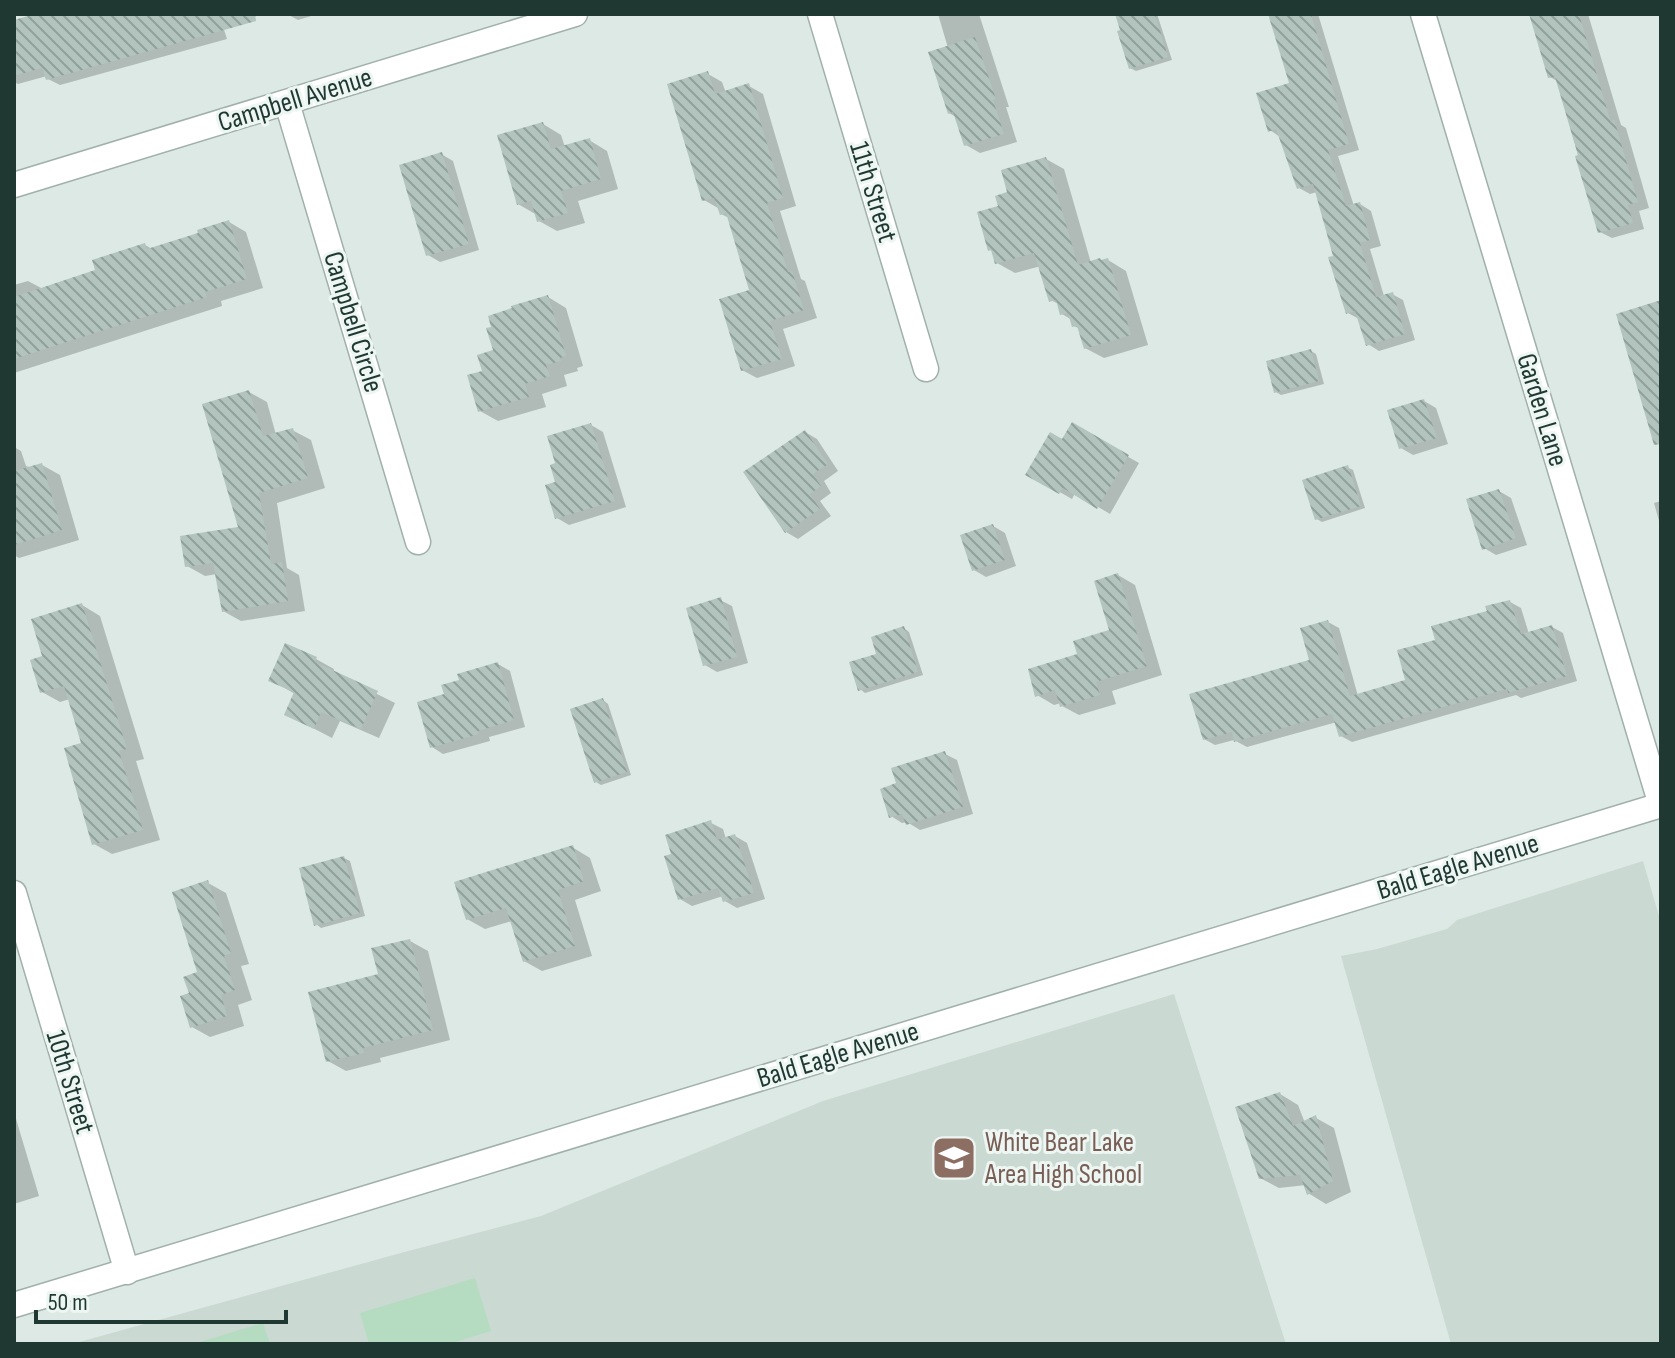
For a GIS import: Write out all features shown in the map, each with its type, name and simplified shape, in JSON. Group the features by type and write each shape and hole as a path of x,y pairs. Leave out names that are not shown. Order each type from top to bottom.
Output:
{"street":[{"name":"Campbell Avenue","path":"14,185 575,14"},
{"name":"11th Street","path":"820,14 926,369"},
{"name":"Garden Lane","path":"1423,14 1661,805"},
{"name":"Campbell Circle","path":"287,103 418,542"},
{"name":"Bald Eagle Avenue","path":"14,1305 1661,805"},
{"name":"10th Street","path":"14,893 127,1272"}],"shaded area":[{"path":"1643,861 1661,923 1661,1344 1451,1344 1341,956 1447,929 1457,920"},
{"name":"White Bear Lake Area High School","path":"1174,994 1286,1344 72,1344 541,1216 823,1101"}],"green space":[{"path":"475,1278 491,1331 449,1344 369,1344 360,1313"},
{"path":"263,1323 270,1344 193,1344"}],"building":[{"path":"35,14 255,14 256,21 46,80 42,68 14,76 14,20"},
{"path":"1115,14 1155,14 1168,57 1129,69"},
{"path":"1268,14 1311,14 1349,144 1328,150 1346,206 1360,202 1370,240 1360,243 1376,297 1393,292 1405,334 1366,346 1355,311 1346,314 1328,257 1333,256 1313,184 1297,189 1276,129 1268,132 1256,93 1289,83"},
{"path":"1529,14 1579,14 1638,202 1628,205 1633,223 1598,233 1555,77 1548,78"},
{"path":"975,37 1004,134 964,146 953,112 948,114 928,52"},
{"path":"708,71 715,94 749,83 783,198 767,203 788,272 792,271 804,310 770,321 782,359 741,371 719,299 749,290 726,213 720,215 714,198 702,201 667,84"},
{"path":"543,122 551,149 590,138 601,179 561,191 568,213 537,222 531,201 517,205 497,135"},
{"path":"442,152 469,244 426,256 399,165"},
{"path":"1046,157 1078,265 1108,258 1131,335 1084,349 1077,326 1072,327 1068,313 1060,315 1056,300 1049,302 1034,253 995,264 991,250 988,251 977,212 998,206 995,196 1007,192 1001,170"},
{"path":"229,220 247,279 205,292 207,297 14,359 14,297 95,270 92,260 145,243 147,249"},
{"path":"548,295 566,356 560,358 561,361 546,365 550,376 525,384 529,397 478,412 467,375 482,371 477,355 493,350 486,328 491,327 488,316"},
{"path":"1661,300 1661,444 1654,445 1616,314"},
{"path":"1311,349 1319,381 1274,393 1266,361"},
{"path":"249,390 263,436 293,428 308,478 259,493 271,564 282,562 288,601 222,612 213,563 185,567 180,536 238,527 202,404"},
{"path":"1424,399 1437,438 1399,449 1387,410"},
{"path":"1072,422 1129,455 1097,509 1063,488 1059,494 1025,475 1050,432 1062,439"},
{"path":"591,423 615,501 555,519 545,485 555,482 550,465 555,463 547,436"},
{"path":"805,430 828,464 813,474 821,486 810,494 820,509 785,533 743,472"},
{"path":"42,463 62,530 14,545 14,471"},
{"path":"1348,465 1361,506 1315,520 1302,480"},
{"path":"1499,489 1516,538 1482,550 1466,499"},
{"path":"993,524 1005,560 972,571 960,535"},
{"path":"1118,573 1147,666 1096,682 1100,695 1060,707 1055,690 1035,697 1028,669 1077,654 1073,641 1109,630 1094,581"},
{"path":"721,597 737,657 703,666 686,608"},
{"path":"1510,600 1521,634 1552,625 1567,676 1508,693 1507,689 1339,737 1332,714 1234,742 1232,732 1203,740 1189,694 1309,660 1300,628 1328,620 1350,696 1405,680 1397,650 1435,640 1431,626 1487,611 1485,606"},
{"path":"82,603 127,749 119,751 143,830 92,845 64,748 81,743 64,686 40,693 30,660 42,656 31,619"},
{"path":"904,626 918,672 858,691 849,662 876,654 871,637"},
{"path":"285,643 317,657 315,662 378,691 361,729 321,712 314,729 284,715 294,692 268,681"},
{"path":"498,662 514,720 430,748 417,702 444,694 441,685 459,680 457,674"},
{"path":"603,698 627,772 594,783 570,709"},
{"path":"945,751 963,807 906,825 902,814 889,818 880,789 896,783 891,768"},
{"path":"711,820 717,840 735,834 754,893 723,902 718,888 678,900 664,856 671,854 665,835"},
{"path":"573,845 584,881 558,890 575,946 523,962 506,908 466,920 454,882"},
{"path":"344,856 360,913 314,926 299,868"},
{"path":"208,880 231,953 224,956 235,990 221,995 227,1016 190,1028 180,996 189,993 183,977 197,972 172,892"},
{"path":"410,939 433,1030 363,1048 364,1053 326,1062 308,992 378,974 371,948"},
{"path":"1280,1092 1293,1126 1316,1115 1333,1181 1307,1195 1300,1175 1259,1179 1235,1107"}],"place":[{"name":"White Bear Lake Area High School","path":"954,1158"}]}
